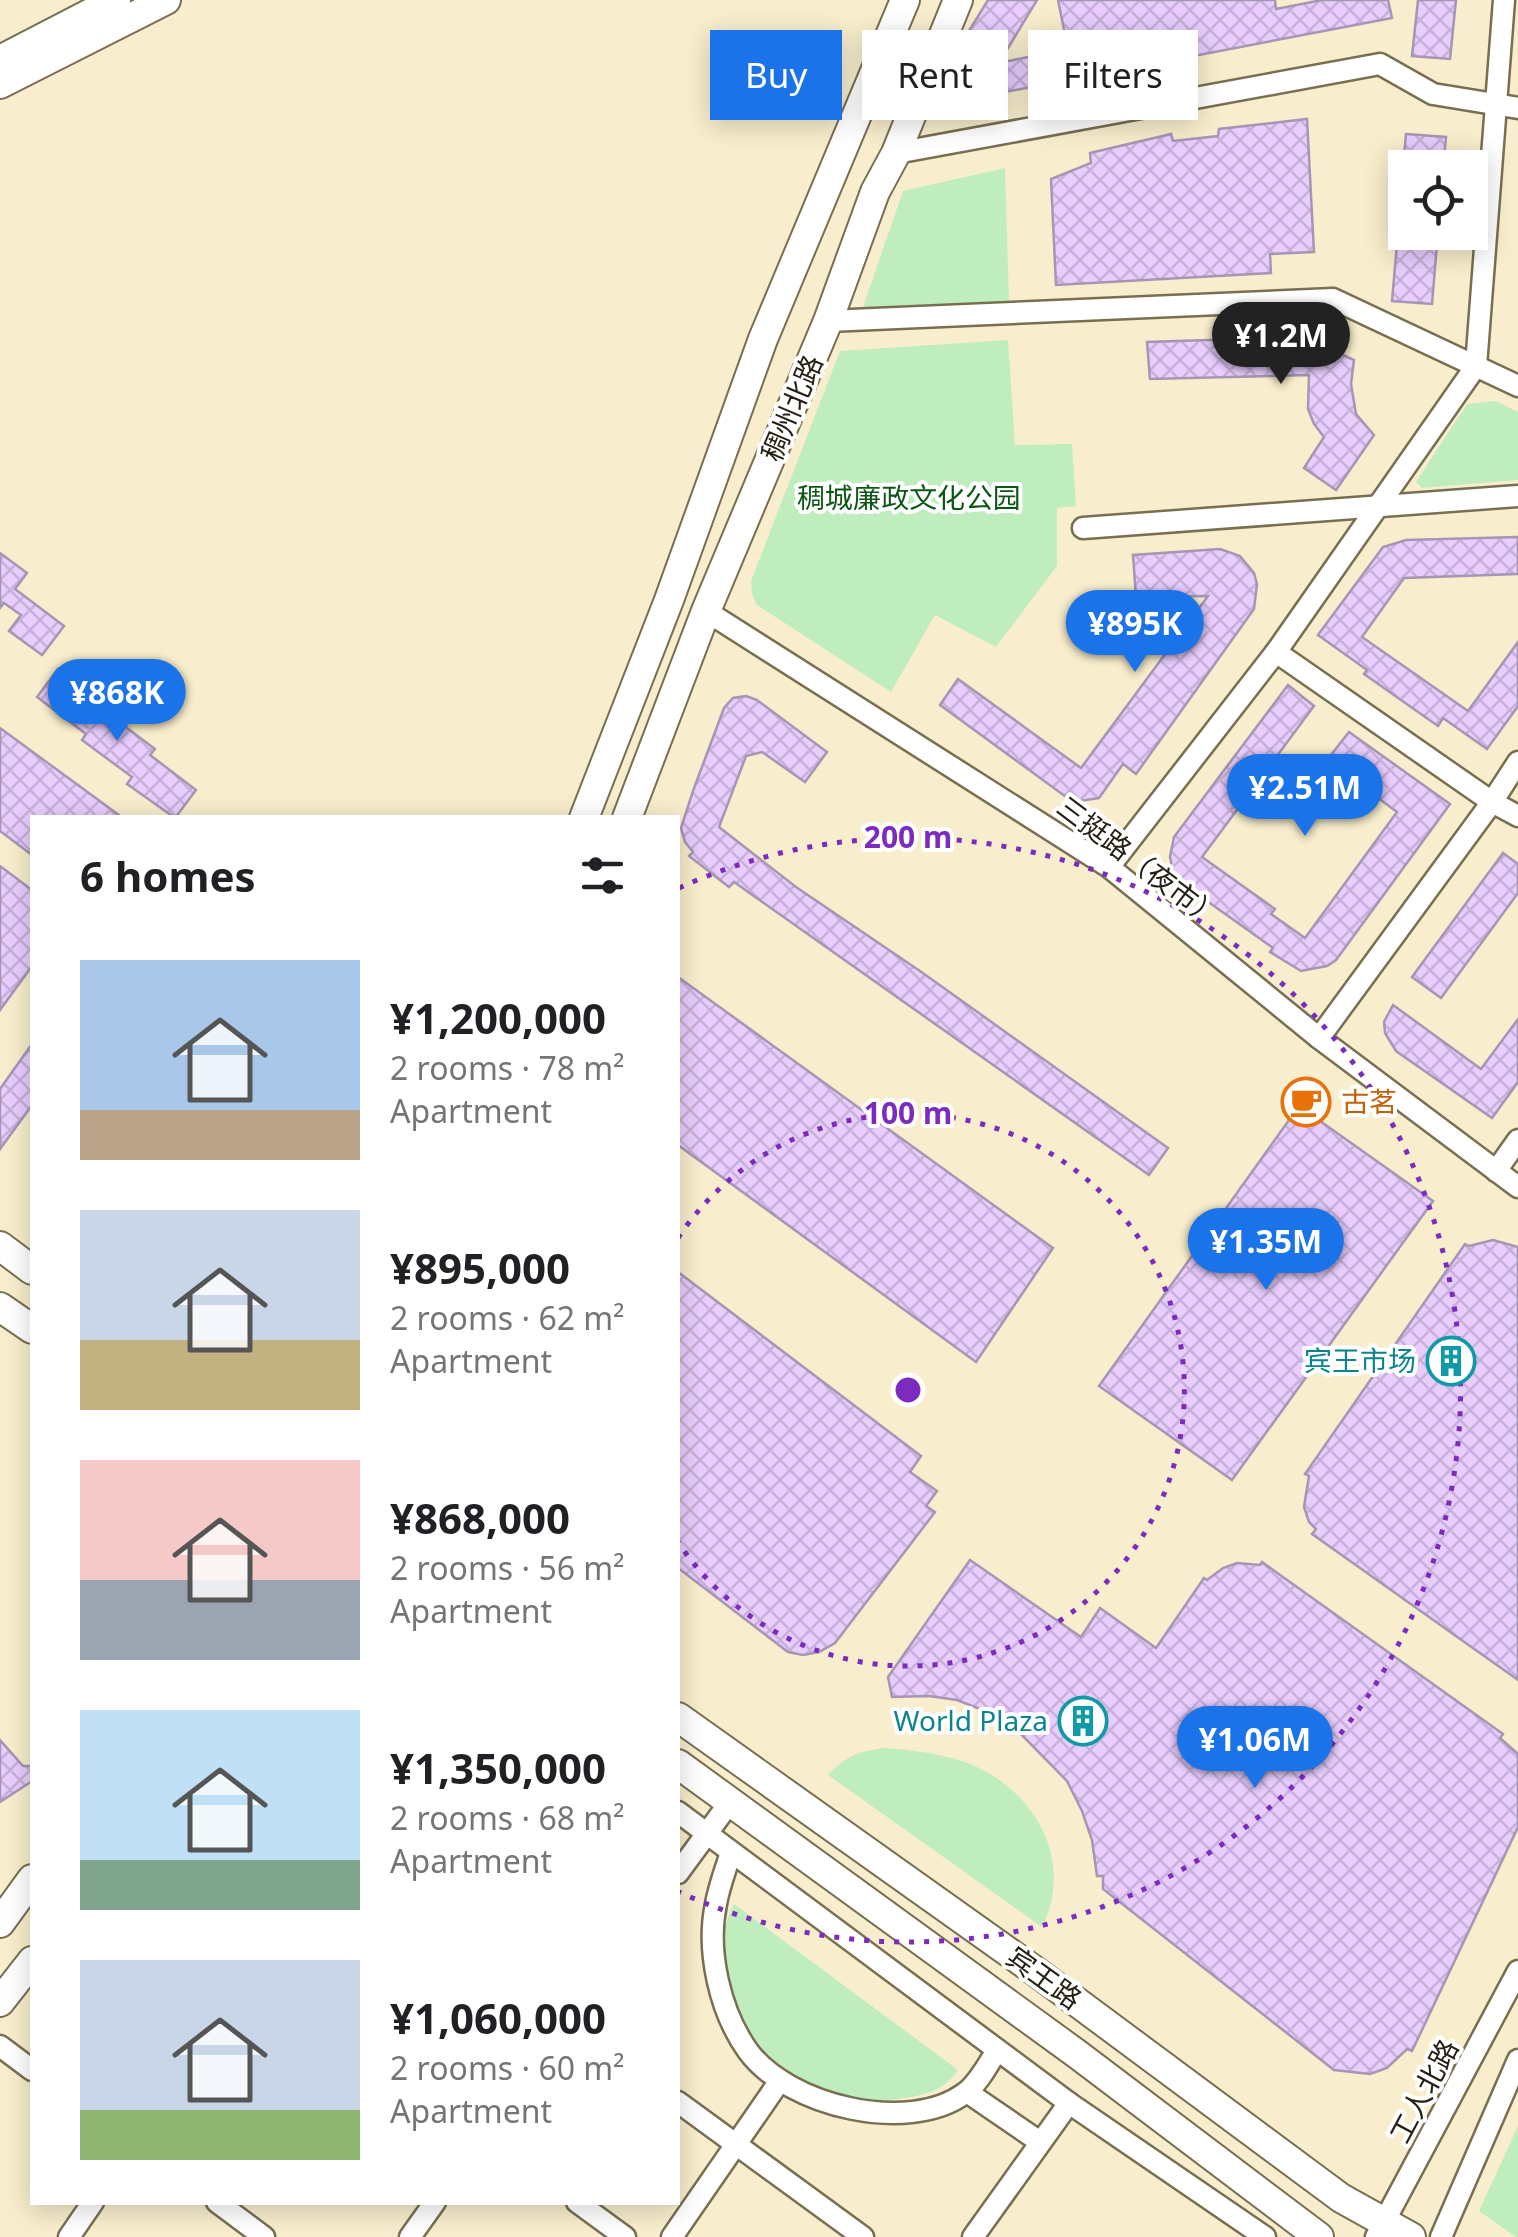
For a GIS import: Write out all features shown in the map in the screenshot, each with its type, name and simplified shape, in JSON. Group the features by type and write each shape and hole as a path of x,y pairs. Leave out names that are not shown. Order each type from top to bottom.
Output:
{"main road":[{"path":"0,60 116,0"},
{"path":"0,84 166,0"},
{"name":"稠州北路","path":"585,815 669,600 762,340 904,0"},
{"name":"稠州北路","path":"628,815 706,611 958,0"},
{"path":"0,1246 30,1268"},
{"path":"0,1307 30,1328"},
{"name":"宾王路","path":"680,1718 1019,1959 1381,2229 1411,2237"},
{"name":"宾王路","path":"680,1765 1319,2237"},
{"path":"0,1922 30,1883"},
{"path":"0,2002 30,1964"}],"street":[{"path":"1109,867 1276,652 1476,366 1504,0"},
{"path":"896,154 1380,64 1432,94 1518,108"},
{"path":"828,321 1333,299 1518,386"},
{"path":"1082,528 1518,496"},
{"name":"三挺路（夜市）","path":"706,611 1109,867 1319,1038 1518,1187"},
{"path":"1276,652 1518,816"},
{"path":"1319,1038 1518,762"},
{"path":"1496,1170 1518,1140"},
{"path":"680,1870 730,1802"},
{"path":"680,1813 1068,2102 1265,2237"},
{"path":"731,1852 713,1924 720,1986 746,2050 779,2082 818,2101 871,2111 928,2108 967,2092 997,2050"},
{"name":"工人北路","path":"1381,2229 1518,1970"},
{"path":"3,2056 30,2069"},
{"path":"1440,2237 1518,2060"},
{"path":"672,2237 779,2082"},
{"path":"967,2092 1040,2142"},
{"path":"973,2237 1068,2102"},
{"path":"680,2103 863,2237"},
{"path":"69,2237 91,2205"},
{"path":"220,2205 264,2237"},
{"path":"410,2237 433,2205"},
{"path":"581,2205 626,2237"}],"green space":[{"path":"1005,168 1009,301 862,310 903,191"},
{"name":"稠城廉政文化公园","path":"1008,340 1015,445 1072,444 1076,506 1057,508 1057,566 996,647 935,615 891,692 757,605 751,581 840,351"},
{"path":"1496,401 1518,412 1518,480 1422,488 1416,482 1467,404"},
{"path":"885,1748 962,1761 1009,1787 1027,1806 1050,1850 1054,1875 1042,1927 828,1775 854,1755"},
{"path":"734,1904 958,2070 939,2088 924,2094 868,2100 839,2096 789,2073 750,2033 736,2007 727,1979 723,1940"},
{"path":"1518,2126 1518,2237 1516,2237 1479,2211"}],"building":[{"path":"988,0 1037,0 1008,48 1008,30 970,30"},
{"path":"1058,0 1275,0 1276,9 1322,0 1388,0 1392,18 1198,55 1198,30 1064,30"},
{"path":"1418,0 1456,0 1450,59 1412,56"},
{"path":"1028,57 1028,88 1008,91 1008,61"},
{"path":"1307,119 1314,252 1270,254 1271,273 1056,285 1051,179 1091,163 1090,153 1171,134 1173,141 1218,136 1219,129"},
{"path":"1406,134 1446,137 1445,150 1405,150"},
{"path":"1396,250 1436,250 1432,304 1392,301"},
{"path":"1304,337 1354,360 1351,384 1356,414 1374,435 1336,490 1304,468 1324,437 1308,409 1309,375 1150,379 1147,342"},
{"path":"1518,537 1518,574 1404,578 1362,637 1468,711 1518,642 1518,706 1487,749 1443,718 1438,726 1364,674 1367,670 1318,635 1383,547 1406,540"},
{"path":"1220,549 1240,556 1254,573 1254,609 1136,774 1123,764 1099,798 1073,802 940,705 958,679 1081,768 1208,596 1136,597 1133,555"},
{"path":"0,553 27,573 15,589 64,626 42,655 9,631 21,615 4,603 0,608"},
{"path":"58,669 106,705 103,710 155,749 150,755 196,790 177,815 171,815 127,784 132,777 82,740 86,734 37,697"},
{"path":"1288,685 1314,706 1202,857 1275,909 1271,914 1305,938 1397,812 1327,760 1349,732 1450,804 1336,960 1327,966 1301,971 1270,952 1273,948 1174,877 1170,857 1174,837"},
{"path":"746,696 827,752 805,782 762,752 746,756 719,827 796,887 1168,1148 1149,1175 734,882 729,887 689,856 693,852 681,828 693,791 724,708 733,698"},
{"path":"0,728 119,815 30,815 30,854 0,831"},
{"path":"1503,853 1518,864 1518,893 1441,998 1412,977"},
{"path":"0,866 30,888 30,969 0,1010"},
{"path":"680,978 1053,1248 976,1362 680,1146"},
{"path":"1393,1005 1481,1069 1518,1019 1518,1082 1492,1118 1396,1051 1385,1033 1384,1022"},
{"path":"30,1047 30,1108 0,1149 0,1089"},
{"path":"1299,1106 1433,1201 1232,1480 1099,1386"},
{"name":"宾王市场","path":"1493,1240 1518,1247 1518,1680 1312,1534 1316,1529 1304,1507 1309,1476 1305,1474 1465,1244"},
{"path":"680,1274 921,1456 910,1472 937,1491 926,1506 935,1512 835,1643 819,1652 788,1652 680,1570"},
{"path":"970,1560 1081,1637 1100,1608 1156,1648 1204,1578 1207,1580 1237,1563 1262,1562 1503,1734 1500,1738 1518,1754 1518,1827 1412,2051 1407,2049 1387,2068 1370,2074 1334,2070 1103,1889 1103,1876 1097,1876 1092,1840 1067,1781 1017,1730 988,1712 957,1700 892,1697 888,1677"},
{"path":"0,1740 23,1766 30,1766 30,1782 0,1802"}],"place":[{"name":"古茗","path":"1306,1102"},
{"name":"宾王市场","path":"1451,1361"},
{"name":"World Plaza","path":"1083,1721"}]}
